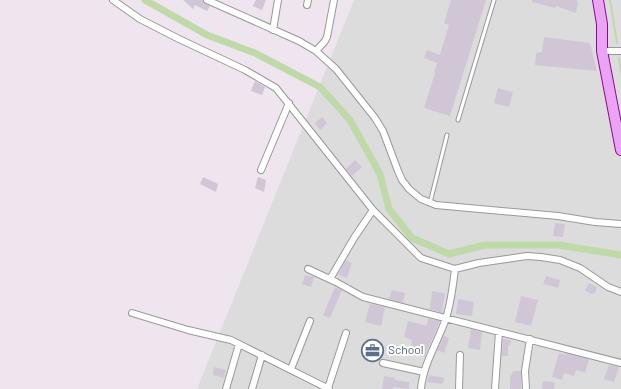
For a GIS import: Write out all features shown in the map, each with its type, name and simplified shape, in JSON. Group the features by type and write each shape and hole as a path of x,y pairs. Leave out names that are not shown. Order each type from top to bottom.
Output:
{"main road":[{"path":"598,0 602,24 602,51 621,150"}],"street":[{"path":"113,0 140,19 245,70 276,88 373,210 421,258 455,269 478,263 527,256 560,260 580,268 608,288 621,292"},
{"path":"207,0 299,41 316,51 336,70 375,118 383,131 402,180 409,189 421,199 436,205 558,216 595,222 621,224"},
{"path":"273,30 278,0"},
{"path":"316,51 327,38 334,0"},
{"path":"602,51 621,50"},
{"path":"261,170 289,103"},
{"path":"330,279 354,238 373,210"},
{"path":"308,269 363,297 621,363"},
{"path":"421,389 426,366 446,319 455,269"},
{"path":"132,313 188,330 230,340 329,388 346,333"},
{"path":"291,369 310,321"},
{"path":"495,389 499,332"},
{"path":"526,389 525,371 530,339"},
{"path":"226,389 239,344"},
{"path":"252,389 262,355"},
{"path":"459,389 460,355"},
{"path":"384,363 424,372"}],"lane":[{"path":"458,120 494,0"},
{"path":"430,203 447,136"}],"shaded area":[{"path":"354,0 621,0 621,389 197,389"}],"building":[{"path":"183,0 203,0 204,3 210,6 207,11 195,5 193,9"},
{"path":"256,0 266,0 262,10 253,6"},
{"path":"451,0 486,0 450,116 424,108 437,63 424,58 427,50 440,55 449,25 444,23"},
{"path":"532,0 578,1 576,13 556,6 555,8 532,2"},
{"path":"544,37 590,43 597,71 535,65 536,53 542,52"},
{"path":"255,81 265,87 262,95 251,91"},
{"path":"498,88 513,92 509,107 494,103"},
{"path":"322,117 327,123 320,130 315,123"},
{"path":"355,160 362,167 352,176 346,169"},
{"path":"203,177 218,184 216,192 200,184"},
{"path":"258,177 266,180 264,192 255,188"},
{"path":"555,223 565,224 563,237 553,236"},
{"path":"346,260 352,263 347,278 338,275"},
{"path":"305,275 314,277 311,287 302,284"},
{"path":"546,276 560,280 558,288 543,284"},
{"path":"589,283 597,287 595,293 591,294 585,290"},
{"path":"335,287 342,290 330,318 323,315"},
{"path":"392,290 405,293 403,303 389,299"},
{"path":"432,291 445,293 442,313 430,309"},
{"path":"521,296 538,300 531,326 515,322"},
{"path":"458,299 474,302 472,316 456,314"},
{"path":"370,304 385,307 381,326 365,322"},
{"path":"428,318 440,321 425,357 410,353 412,340 404,337 408,321 427,326"},
{"path":"471,329 482,332 480,350 468,348"},
{"path":"444,336 449,338 444,353 437,350"},
{"name":"School","path":"371,339 382,344 375,361 364,356"},
{"path":"503,339 511,340 510,346 508,345 508,356 502,356"},
{"path":"559,353 565,355 566,353 589,359 585,373 576,370 574,376 564,373 562,380 552,377"},
{"path":"609,365 619,367 614,382 604,379"},
{"path":"214,367 226,370 224,378 213,375"},
{"path":"513,371 521,371 521,389 510,389 510,378"},
{"path":"429,375 445,378 442,384 427,382"},
{"path":"384,376 395,378 395,380 409,382 409,389 393,387 393,389 382,389"},
{"path":"543,381 555,382 554,389 542,389"}],"waterway":[{"path":"145,0 207,35 255,53 320,87 350,120 380,174 389,209 412,238 449,254 485,245 559,245 621,255"},
{"path":"610,0 617,43"},
{"path":"619,58 621,72"}],"place":[{"name":"School","path":"373,350"}]}
